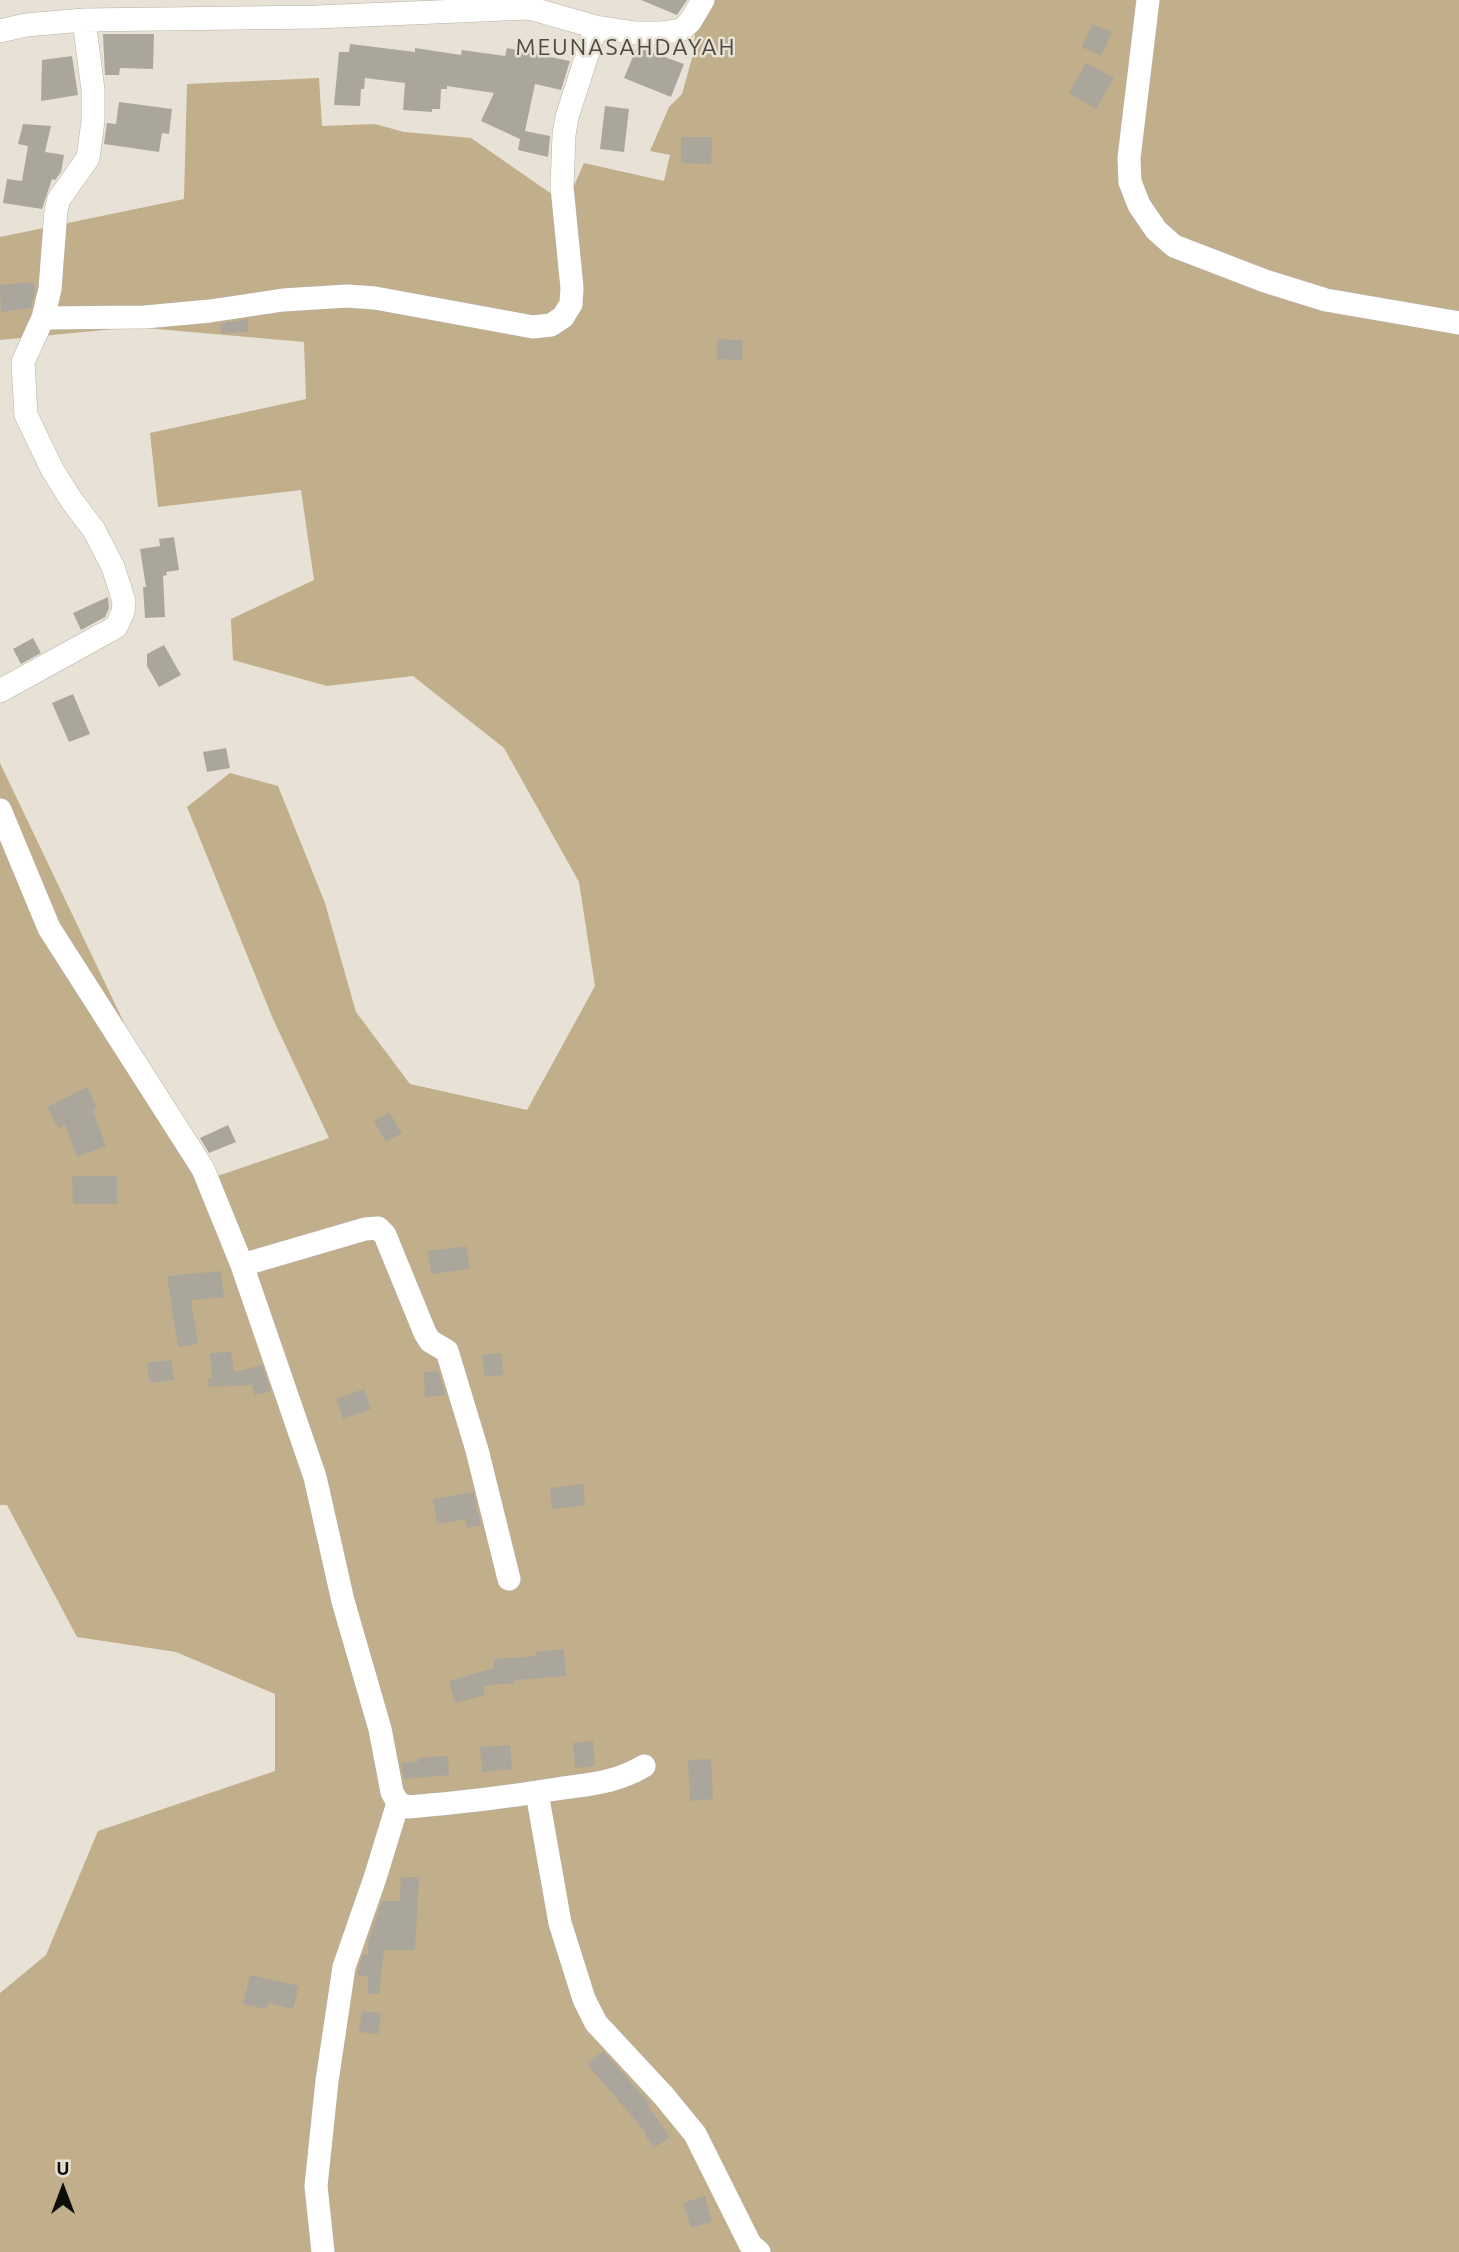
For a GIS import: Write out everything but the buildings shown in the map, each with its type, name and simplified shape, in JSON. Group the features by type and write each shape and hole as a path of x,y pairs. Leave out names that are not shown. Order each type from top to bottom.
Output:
{"street":[{"path":"0,31 26,25 84,20 123,10 331,16 532,4 596,27 635,33 662,33 681,30 690,22 703,0"},
{"path":"1148,0 1129,158 1130,182 1139,205 1156,230 1174,246 1265,281 1314,296 1459,323"},
{"path":"0,691 116,627 123,612 124,601 113,567 94,530 51,469 26,415 23,362 43,318 53,271 56,210 59,199 88,159 93,121 93,90 84,20"},
{"path":"43,318 145,317 283,300 347,296 375,298 533,327 551,325 564,317 571,304 572,288 562,187 564,135 567,117 596,27"},
{"path":"0,810 49,928 203,1169 242,1265 315,1477 343,1601 380,1729 392,1792 398,1803 408,1807 598,1785 628,1776 644,1766"},
{"path":"242,1265 365,1229 378,1228 385,1236 425,1333 430,1340 447,1351 477,1450 509,1578"},
{"path":"537,1793 560,1923 590,2011 596,2023 695,2134 750,2244 758,2252"},
{"path":"323,2252 316,2186 327,2081 344,1967 398,1803"}],"shaded area":[{"path":"714,0 1459,0 1459,2252 0,2252 0,1993 46,1955 98,1831 275,1771 275,1694 176,1652 77,1637 7,1505 0,1505 0,763 200,1182 329,1138 273,1019 187,807 230,773 278,786 325,903 356,1012 410,1084 527,1110 595,986 579,882 504,748 413,676 327,686 233,660 231,619 314,580 301,490 158,507 150,433 306,399 304,342 135,327 0,340 0,237 184,199 187,84 319,78 322,126 375,124 404,132 471,138 566,204 584,163 664,181 670,155 650,151 669,107 682,94 694,51 695,27 709,11"}],"district":[{"name":"MEUNASAHDAYAH","path":"626,47"}]}
